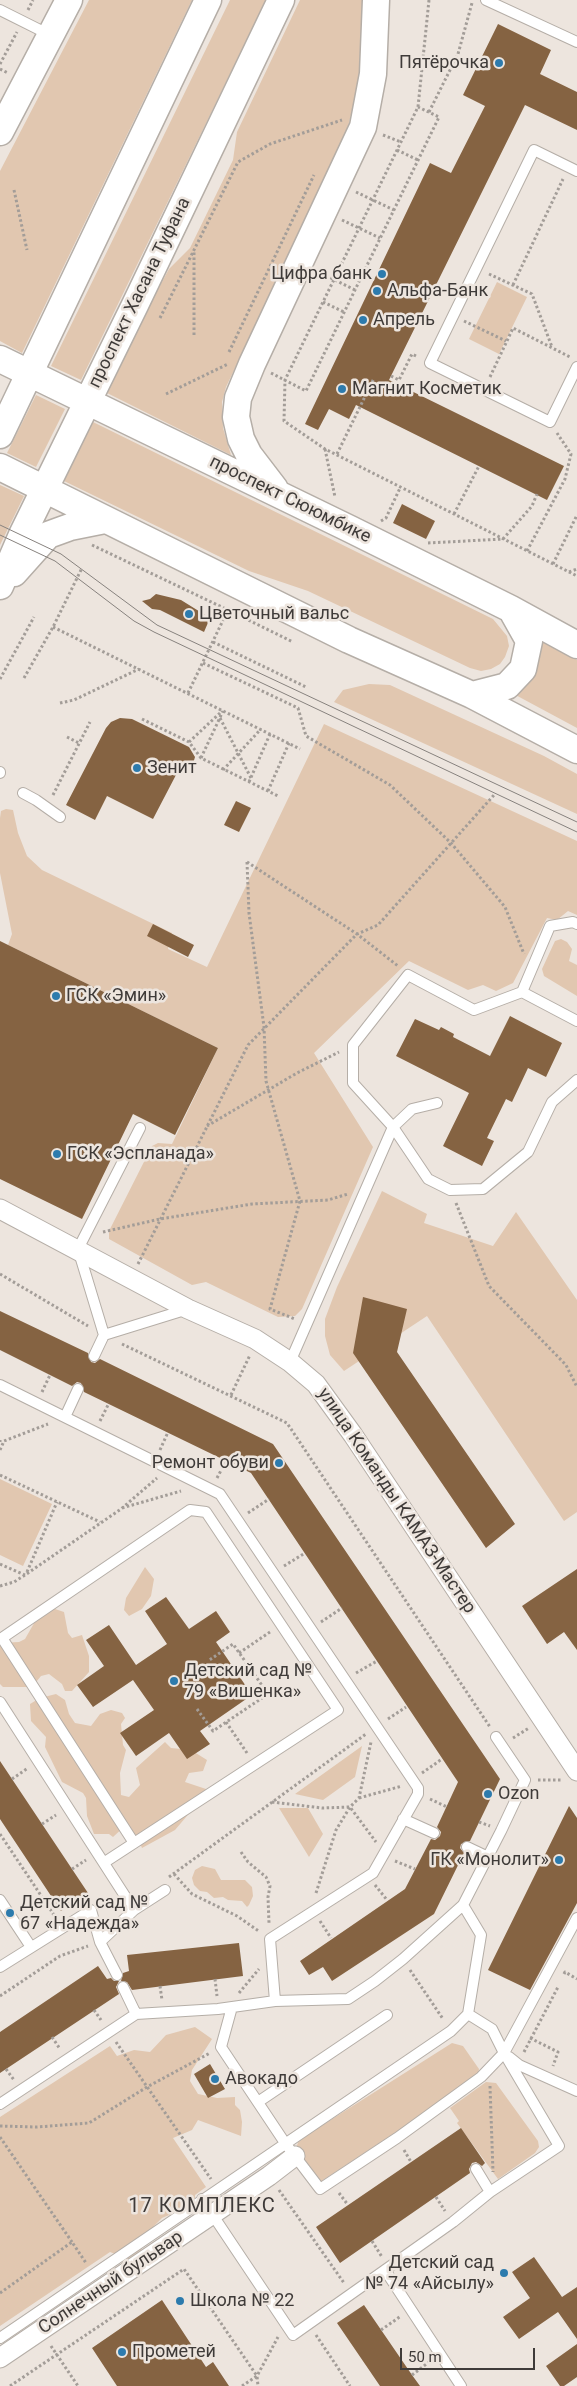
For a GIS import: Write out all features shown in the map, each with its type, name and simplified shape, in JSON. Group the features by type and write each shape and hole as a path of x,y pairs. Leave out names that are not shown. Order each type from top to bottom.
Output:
{"main road":[{"path":"0,132 68,0"},
{"path":"0,435 208,0"},
{"name":"проспект Хасана Туфана","path":"0,586 22,535 281,0"},
{"path":"280,496 249,455 241,439 236,417 238,398 325,211 326,178 363,128 373,74 376,0"},
{"name":"проспект Сююмбике","path":"0,359 511,609 577,645"},
{"path":"0,467 349,640 472,695 577,750"},
{"path":"0,591 32,551 48,535 70,527 104,520"},
{"path":"472,695 507,686 523,669 529,641 511,609"}],"street":[{"name":"улица Команды КАМАЗ-Мастер","path":"0,1209 82,1242 130,1278 188,1309 255,1339 290,1362 316,1384 353,1434 542,1718 572,1774"},
{"name":"Солнечный бульвар","path":"0,2358 41,2330 207,2207 269,2176 290,2149"}],"lane":[{"path":"486,0 577,42"},
{"path":"0,10 50,34"},
{"path":"573,169 534,150 430,363 550,422 575,364"},
{"path":"23,793 60,817"},
{"path":"577,924 574,922 550,926 522,992 474,1010 408,975 353,1045 353,1083 393,1127 428,1179 450,1190 483,1189 528,1152 552,1102 577,1080"},
{"path":"522,992 577,1021"},
{"path":"290,1362 393,1127 412,1109 437,1103"},
{"path":"94,1356 104,1336 82,1242 140,1128"},
{"path":"104,1336 188,1309"},
{"path":"0,1385 220,1494 418,1788 418,1794 373,1873 270,1939 274,2000"},
{"path":"65,1417 78,1389"},
{"path":"105,1862 134,1843 254,1763 338,1710 206,1512 190,1510 2,1638 134,1843"},
{"path":"0,1702 105,1862 134,1910"},
{"path":"0,2104 136,2014 229,2008 274,2000 348,1999 403,1960 463,1905 525,1780 496,1737"},
{"path":"403,1819 434,1833"},
{"path":"467,1847 488,1857"},
{"path":"100,1942 134,1910 165,1890"},
{"path":"0,1900 31,1947"},
{"path":"0,2338 94,2274 207,2207 218,2189 290,2149 451,2031 468,2014 481,1935 463,1905"},
{"path":"0,1967 90,1910 100,1942 117,1975"},
{"path":"229,2008 221,2047 290,2149 320,2189 397,2138 481,2077 504,2053 577,1918"},
{"path":"123,1987 136,2014"},
{"path":"207,2207 293,2336 490,2192 559,2146 504,2053 492,2029 468,2014"},
{"path":"258,2102 387,2015"},
{"path":"504,2053 519,2064 577,2091"},
{"path":"476,2169 490,2192"},
{"path":"387,2269 410,2310 461,2386"}],"path":[{"path":"428,0 418,107 285,380 284,421 325,449 577,576"},
{"path":"429,112 458,54 472,0"},
{"path":"0,64 16,32"},
{"path":"262,369 306,391 439,117 418,107"},
{"path":"336,129 343,111"},
{"path":"160,318 238,162 270,144 341,120"},
{"path":"397,150 418,160"},
{"path":"513,285 573,169"},
{"path":"228,352 326,178 394,210"},
{"path":"14,190 27,250"},
{"path":"325,211 380,238"},
{"path":"194,250 194,335"},
{"path":"300,263 355,290"},
{"path":"476,268 532,294 552,347"},
{"path":"323,302 344,312"},
{"path":"453,315 506,341"},
{"path":"484,389 513,328 568,355 575,364"},
{"path":"391,376 399,380 412,354 430,363"},
{"path":"166,394 232,362"},
{"path":"337,455 374,378"},
{"path":"527,551 565,479 570,454 550,422"},
{"path":"325,449 335,502"},
{"path":"454,514 479,466"},
{"path":"382,526 378,522 386,518 400,488"},
{"path":"425,544 503,539 532,506 537,494"},
{"path":"553,564 577,515"},
{"path":"92,545 293,642"},
{"path":"24,678 53,627 82,568"},
{"path":"569,572 577,569"},
{"path":"188,694 228,610"},
{"path":"0,679 34,617"},
{"path":"53,627 300,749"},
{"path":"213,642 306,687"},
{"path":"203,663 298,708 306,736 390,785 451,842 505,907 530,974"},
{"path":"60,703 74,700 139,669"},
{"path":"201,758 223,711"},
{"path":"189,742 223,711"},
{"path":"220,718 251,778"},
{"path":"142,719 189,742 201,758 278,796"},
{"path":"46,807 90,722"},
{"path":"223,770 261,729"},
{"path":"249,782 270,734"},
{"path":"67,737 79,744"},
{"path":"268,791 289,743"},
{"path":"130,1278 248,1045 358,934 378,925 494,795"},
{"path":"307,1324 270,1309 300,1201 268,1090 264,1027 249,913 247,862 358,934 384,953 408,975"},
{"path":"207,1126 268,1090 353,1045"},
{"path":"82,1242 160,1219 252,1204 328,1200 366,1189"},
{"path":"450,1190 489,1286 566,1365 577,1387"},
{"path":"0,1274 104,1336 288,1423 496,1737"},
{"path":"231,1395 251,1352"},
{"path":"37,1403 50,1374"},
{"path":"95,1432 109,1403"},
{"path":"0,1450 1,1441 65,1417"},
{"path":"154,1462 168,1432"},
{"path":"211,1490 226,1461"},
{"path":"0,1586 14,1582 121,1509 168,1468"},
{"path":"0,1475 100,1522"},
{"path":"121,1509 201,1485"},
{"path":"237,1520 269,1499"},
{"path":"26,1574 57,1502"},
{"path":"274,1573 305,1553"},
{"path":"0,1564 26,1574"},
{"path":"311,1628 342,1608"},
{"path":"239,1653 281,1624"},
{"path":"197,1709 213,1731 268,1694 234,1644 208,1661"},
{"path":"345,1679 377,1661"},
{"path":"167,1879 406,1707"},
{"path":"502,1746 542,1718"},
{"path":"226,1722 254,1763"},
{"path":"359,1798 376,1728"},
{"path":"331,1938 313,1911 312,1899 320,1884 336,1830 350,1807 359,1798 406,1785 442,1759"},
{"path":"525,1780 572,1774"},
{"path":"418,1794 447,1807"},
{"path":"272,1802 322,1808 350,1807"},
{"path":"350,1807 384,1854 415,1869"},
{"path":"0,1834 62,1927"},
{"path":"241,1852 256,1870 266,1877 270,1886 268,1915 270,1939"},
{"path":"174,1874 192,1894 237,1916 270,1939"},
{"path":"0,1996 60,1956 100,1942"},
{"path":"229,2008 272,1953"},
{"path":"403,1960 451,2031"},
{"path":"519,2064 530,2038 564,1972 577,1979"},
{"path":"109,2032 218,2189"},
{"path":"530,2038 558,2052 548,2078"},
{"path":"0,2126 37,2127 89,2123 147,2087 221,2047"},
{"path":"490,2192 494,2168 490,2085 504,2053"},
{"path":"0,2138 94,2274"},
{"path":"269,2176 352,2294"},
{"path":"372,2240 387,2269"},
{"path":"0,2293 72,2242"},
{"path":"10,2386 184,2269 257,2376 258,2386"},
{"path":"381,2330 410,2310"},
{"path":"308,2324 350,2386"},
{"path":"242,2386 257,2376 276,2338 288,2329"},
{"path":"41,2330 78,2386"},
{"path":"412,2374 440,2355"}],"shaded area":[{"path":"89,0 192,0 22,353 0,341 0,171"},
{"path":"230,0 266,0 81,380 51,366"},
{"path":"300,0 363,0 364,39 357,89 349,123 338,152 226,387 222,402 223,428 231,455 107,393 146,311 169,269 190,248 233,160 237,132"},
{"path":"497,282 527,297 499,354 469,339"},
{"path":"36,395 65,409 36,467 7,453"},
{"path":"93,422 493,619 507,636 509,646 505,657 500,664 491,669 481,671 470,668 308,591 249,571 64,481"},
{"path":"0,485 24,496 0,545"},
{"path":"539,640 549,640 577,660 577,728 510,692"},
{"path":"369,684 390,685 544,756 577,774 577,814 334,702 343,690"},
{"path":"324,724 577,841 577,915 568,911 557,920 547,918 513,983 496,991 483,985 468,990 409,961 314,1053 373,1147 302,1309 295,1316 278,1317 206,1282 192,1285 109,1239 109,1231 152,1146 158,1143 172,1144 218,1048 8,945 12,934 0,873 0,818 1,811 6,809 13,810 18,833 27,856 42,870 172,933 168,949 207,967"},
{"path":"561,939 567,942 572,949 569,961 577,965 577,996 544,976 542,969 555,941"},
{"path":"382,1191 427,1214 424,1223 493,1246 516,1212 577,1300 577,1512 564,1521 427,1316 344,1371 330,1355 325,1336 325,1319 337,1287"},
{"path":"0,1479 52,1504 23,1566 0,1555"},
{"path":"145,1567 154,1579 151,1596 142,1609 129,1616 124,1610 126,1598"},
{"path":"52,1608 64,1612 68,1633 72,1638 82,1635 89,1656 89,1672 72,1691 65,1691 62,1684 49,1674 41,1676 32,1687 3,1687 0,1684 0,1643 19,1642 25,1639 41,1611"},
{"path":"56,1694 65,1700 69,1714 75,1723 91,1726 100,1714 111,1710 122,1713 125,1718 121,1724 123,1745 126,1750 120,1773 121,1795 129,1797 140,1785 136,1768 165,1742 171,1748 191,1750 207,1760 203,1771 189,1773 185,1782 209,1790 175,1830 142,1848 137,1836 125,1826 113,1837 109,1834 94,1834 87,1816 86,1798 83,1793 62,1782 45,1747 46,1737 31,1721 30,1704 40,1698"},
{"path":"362,1746 355,1777 323,1800 295,1794"},
{"path":"279,1808 308,1808 323,1834 309,1857"},
{"path":"202,1866 215,1869 221,1880 245,1880 252,1887 253,1896 249,1905 247,1907 242,1901 228,1900 223,1897 214,1898 207,1892 200,1891 194,1885 192,1878 195,1870"},
{"path":"195,2027 212,2039 192,2070 190,2081 198,2094 217,2098 235,2097 235,2105 240,2110 242,2122 241,2136 198,2120 192,2130 173,2138 206,2187 195,2195 195,2204 162,2218 154,2226 141,2250 128,2259 110,2252 0,2326 0,2117 110,2046 117,2056 134,2050 150,2052 166,2035"},
{"path":"452,2043 463,2046 479,2069 477,2079 320,2182 317,2180 296,2148 299,2140"},
{"path":"486,2082 496,2083 538,2141 539,2147 535,2153 498,2179 457,2123 459,2121 450,2108"}],"building":[{"path":"498,24 551,50 540,74 577,92 577,130 525,105 389,380 564,466 547,500 356,405 349,419 329,409 318,430 305,424 430,163 451,173 485,106 463,95"},
{"path":"402,504 435,521 426,539 393,523"},
{"name":"Цветочный вальс","path":"156,594 181,600 210,618 204,632 160,610 152,609 142,601 150,599"},
{"name":"Зенит","path":"120,718 132,719 189,747 195,757 192,767 177,773 153,819 107,796 95,820 66,805 106,728 111,722"},
{"path":"236,801 251,808 239,832 224,825"},
{"path":"153,924 194,945 188,957 147,936"},
{"name":"ГСК «Эмин»","path":"0,941 218,1048 175,1135 133,1114 82,1219 0,1179"},
{"path":"510,1016 562,1043 546,1077 528,1068 512,1102 506,1099 487,1138 494,1141 482,1166 443,1146 469,1093 396,1056 415,1019 439,1030 441,1027 454,1034 453,1037 490,1056"},
{"path":"363,1297 407,1309 397,1352 515,1524 486,1548 353,1353"},
{"path":"0,1311 88,1353 91,1362 95,1363 100,1359 273,1444 500,1779 470,1841 461,1844 460,1848 464,1853 434,1914 332,1981 323,1967 309,1975 300,1961 405,1889 431,1839 435,1840 440,1836 441,1832 437,1827 458,1782 251,1473 84,1392 81,1383 77,1382 72,1386 0,1350"},
{"path":"577,1569 577,1650 564,1632 547,1644 522,1606"},
{"path":"166,1597 189,1629 216,1611 230,1632 216,1642 252,1695 200,1731 210,1744 187,1759 169,1733 136,1756 120,1733 154,1710 133,1680 93,1707 77,1685 104,1666 86,1640 109,1625 136,1665 167,1644 145,1611"},
{"path":"0,1761 88,1893 61,1911 0,1819"},
{"name":"ГК «Монолит»","path":"569,1806 577,1818 577,1903 530,1990 488,1970"},
{"path":"239,1943 243,1976 132,1990 127,1982 121,1981 123,1973 129,1971 127,1955"},
{"path":"98,1966 107,1979 111,1978 114,1981 119,1981 116,1987 119,1994 0,2073 0,2032"},
{"path":"210,2064 225,2089 208,2098 194,2074"},
{"path":"461,2128 485,2163 482,2166 476,2162 472,2163 469,2169 470,2173 340,2263 316,2227"},
{"path":"534,2257 562,2297 577,2287 577,2339 558,2312 519,2339 503,2317 530,2298 512,2272"},
{"path":"162,2300 206,2367 213,2362 229,2386 117,2386 92,2348"},
{"path":"364,2305 420,2386 380,2386 337,2323"},
{"path":"577,2344 577,2377 564,2386 560,2386 546,2366"}],"tram line":[{"path":"0,525 61,554 157,625 577,822"},
{"path":"0,535 55,561 134,621 154,632 577,832"}],"place":[{"name":"Пятёрочка","path":"499,63"},
{"name":"Цифра банк","path":"382,274"},
{"name":"Альфа-Банк","path":"377,291"},
{"name":"Апрель","path":"363,320"},
{"name":"Магнит Косметик","path":"342,389"},
{"name":"Цветочный вальс","path":"189,614"},
{"name":"Зенит","path":"137,768"},
{"name":"ГСК «Эмин»","path":"56,996"},
{"name":"ГСК «Эспланада»","path":"57,1154"},
{"name":"Ремонт обуви","path":"279,1463"},
{"name":"Детский сад № 79 «Вишенка»","path":"174,1681"},
{"name":"Ozon","path":"488,1794"},
{"name":"ГК «Монолит»","path":"559,1860"},
{"name":"Детский сад № 67 «Надежда»","path":"10,1913"},
{"name":"Авокадо","path":"215,2079"},
{"name":"Детский сад № 74 «Айсылу»","path":"504,2273"},
{"name":"Школа № 22","path":"180,2301"},
{"name":"Прометей","path":"122,2352"}],"district":[{"name":"17 КОМПЛЕКС","path":"202,2207"}]}
